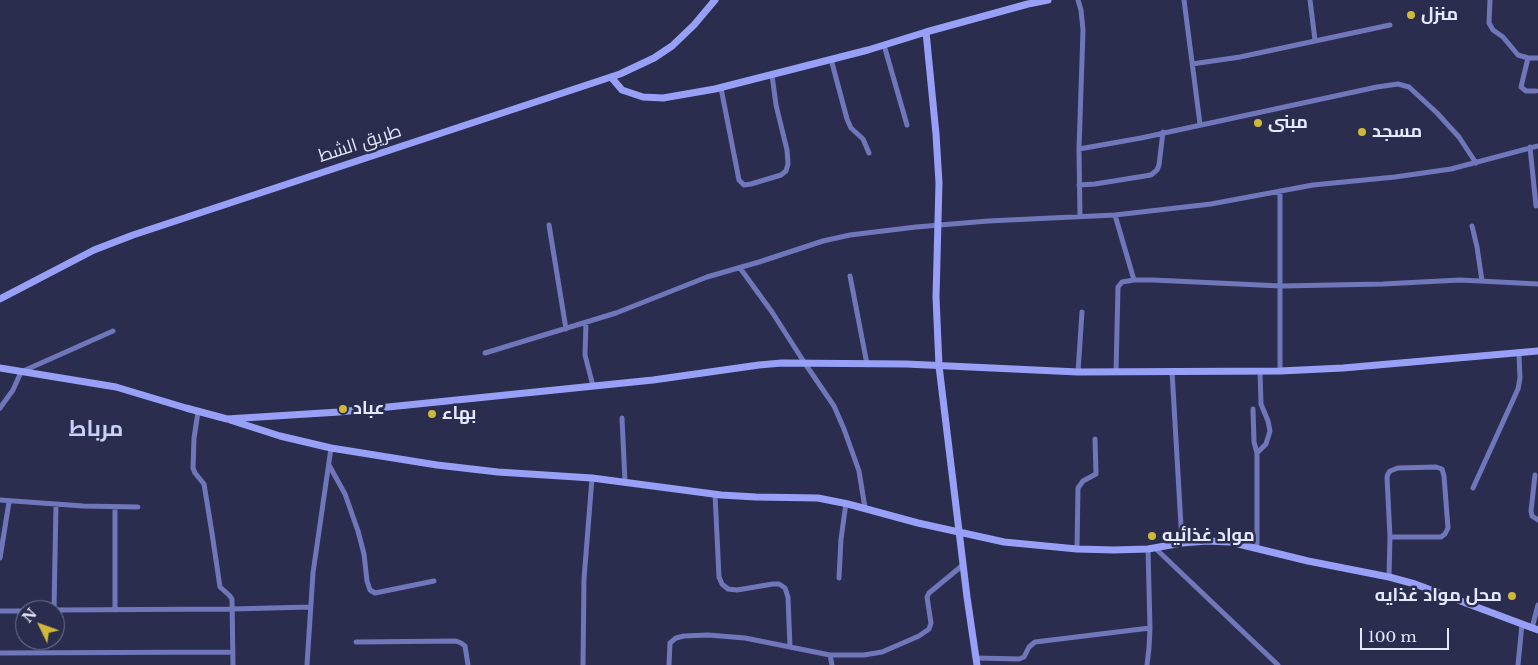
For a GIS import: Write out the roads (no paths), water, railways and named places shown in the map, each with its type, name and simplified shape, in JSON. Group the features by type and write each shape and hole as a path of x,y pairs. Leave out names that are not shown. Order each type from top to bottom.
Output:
{"street":[{"name":"طريق الشط","path":"0,299 94,250 133,235 611,77 654,58 672,46 694,26 715,0"},
{"path":"611,77 622,90 643,97 663,98 722,88 884,45 1027,2 1048,0"},
{"path":"1078,0 1083,30 1079,149 1080,217"},
{"path":"1184,0 1200,124"},
{"path":"1310,0 1315,40"},
{"path":"1490,0 1489,23 1493,30 1503,37 1518,55 1538,58"},
{"path":"1192,64 1240,57 1390,25"},
{"path":"926,32 939,183 936,297 939,366 963,565 977,661 1019,659 1024,657 1029,647 1036,642 1150,628"},
{"path":"884,45 907,125"},
{"path":"1528,58 1521,87 1526,91 1536,91"},
{"path":"831,59 847,119 851,128 863,139 869,153"},
{"path":"722,88 739,180 744,185 751,184 781,175 788,167 789,160 776,105 772,75"},
{"path":"1079,149 1236,118 1377,87 1402,84 1409,87 1449,126 1476,162"},
{"path":"1079,185 1151,175 1157,170 1159,165 1163,132"},
{"path":"485,353 635,307 707,277 793,250 850,235 988,221 1115,215 1211,204 1313,185 1451,169 1538,146"},
{"path":"1530,147 1536,206"},
{"path":"1280,191 1280,370"},
{"path":"1115,215 1134,280"},
{"path":"548,224 566,329"},
{"path":"1472,226 1482,281"},
{"path":"740,268 772,312 838,414 859,471 865,508"},
{"path":"850,276 867,364"},
{"path":"1116,372 1118,288 1122,282 1162,280 1281,286 1383,284 1453,280 1538,284"},
{"path":"1078,372 1082,312"},
{"path":"586,322 585,346 593,386"},
{"path":"0,408 13,390 21,372 113,331"},
{"path":"227,419 326,413 653,380 759,365 804,362 1078,372 1260,371 1343,368 1538,351"},
{"path":"1473,488 1518,389 1520,378 1519,354"},
{"path":"0,368 116,388 280,436 331,448 410,462 498,472 592,478 715,494 818,498 846,503 960,533 1004,542 1077,550 1151,549 1182,543 1230,542 1308,561 1389,577 1441,593 1535,629 1538,605"},
{"path":"1172,371 1182,543"},
{"path":"1257,453 1266,444 1270,431 1261,404 1260,371"},
{"path":"1253,409 1254,442 1257,453 1257,548"},
{"path":"198,412 194,438 193,468 204,484 220,587 232,599 233,665"},
{"path":"622,418 625,482"},
{"path":"1077,550 1078,488 1083,481 1096,474 1095,438"},
{"path":"307,665 310,607 317,541 331,448"},
{"path":"329,464 345,494 358,532 370,590 375,593 434,581"},
{"path":"1389,577 1388,474 1390,471 1398,468 1436,467 1442,469 1448,528 1445,534 1441,537 1390,537"},
{"path":"1535,475 1531,511 1532,516 1538,520"},
{"path":"583,665 584,579 592,478"},
{"path":"715,494 719,577 722,584 728,589 737,590 773,584 779,584 784,588 788,597 790,647"},
{"path":"0,500 9,502 138,507"},
{"path":"0,558 9,502"},
{"path":"839,578 841,539 846,503"},
{"path":"55,600 56,504"},
{"path":"115,507 115,610"},
{"path":"1147,665 1150,628 1151,549"},
{"path":"1151,549 1278,665"},
{"path":"668,665 670,643 676,638 684,636 708,635 744,638 830,655 864,655 882,652 929,629 931,623 928,592 963,565"},
{"path":"65,610 310,607"},
{"path":"0,611 15,611"},
{"path":"1518,665 1522,624"},
{"path":"356,642 461,642 465,646 468,665"},
{"path":"0,653 233,652"},
{"path":"830,655 832,665"}],"place":[{"name":"منزل","path":"1411,15"},
{"name":"مبنى","path":"1258,123"},
{"name":"مسجد","path":"1362,132"},
{"name":"عباد","path":"343,409"},
{"name":"بهاء","path":"432,414"},
{"name":"مواد غذائيه","path":"1152,536"},
{"name":"محل مواد غذايه","path":"1512,596"}],"district":[{"name":"مرباط","path":"96,430"}]}
